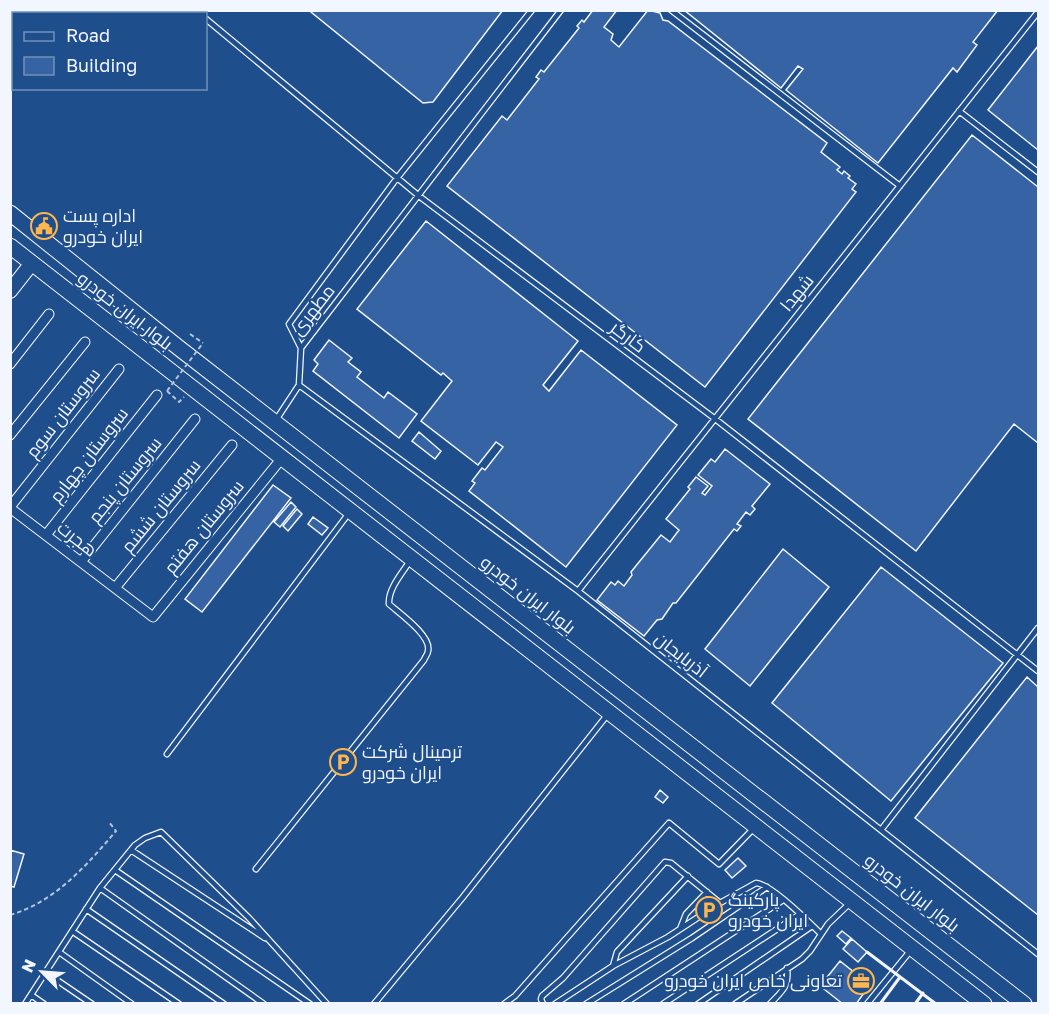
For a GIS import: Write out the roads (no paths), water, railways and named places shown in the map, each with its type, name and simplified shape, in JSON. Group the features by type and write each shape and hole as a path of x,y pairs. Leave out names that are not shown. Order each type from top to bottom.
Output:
{"main road":[{"name":"بلوار ایران خودرو","path":"10,213 1024,1004"},
{"name":"بلوار ایران خودرو","path":"10,246 984,1004"},
{"path":"505,631 520,613"},
{"path":"531,651 546,633"}],"street":[{"path":"10,291 32,263"},
{"path":"10,364 50,314"},
{"path":"10,435 85,342"},
{"name":"سروستان سوم","path":"10,507 119,369"},
{"name":"سروستان چهارم","path":"46,536 157,395"},
{"name":"سروستان پنجم","path":"81,562 195,419"},
{"name":"سروستان ششم","path":"115,588 232,445"},
{"name":"سروستان هفتم","path":"153,617 282,458"},
{"name":"هجرت","path":"10,507 153,617"}],"lane":[{"name":"مطهری","path":"531,10 397,178 289,324 301,348 561,10"},
{"path":"671,10 900,186"},
{"name":"شهدا","path":"578,591 1038,12"},
{"name":"کارگر","path":"207,20 418,196 714,418 1038,671"},
{"path":"959,111 1038,172"},
{"path":"275,422 299,385 301,348"},
{"name":"آذربایجان","path":"299,385 578,591 1038,954"},
{"path":"167,754 351,511"},
{"path":"256,869 428,651 428,642 420,631 389,604 388,598 411,558"},
{"path":"881,830 1038,628"},
{"path":"374,1004 463,897 609,712"},
{"path":"504,1004 515,996 669,823 719,864 756,826"},
{"path":"25,1004 100,888 131,850 145,838 161,832 249,918 327,1004"},
{"path":"131,850 272,942"},
{"path":"543,1004 541,999 544,994 563,978 665,862 671,862 720,903"},
{"path":"115,870 310,1004"},
{"path":"613,966 617,952 688,876"},
{"path":"555,1004 613,966 756,883 767,887 820,933"},
{"path":"586,1004 692,938 767,887"},
{"path":"100,888 264,1004"},
{"path":"680,929 686,914 707,892"},
{"path":"624,1004 783,900"},
{"path":"735,1004 810,951 820,933 852,901"},
{"path":"86,909 224,1004"},
{"path":"663,1004 800,914"},
{"path":"698,1004 812,926"},
{"path":"72,931 179,1004"},
{"path":"867,1004 912,948"},
{"path":"59,952 132,1004"},
{"path":"770,1004 786,986 788,968"},
{"path":"45,972 92,1004"},
{"path":"31,994 44,1004"}],"place":[{"name":"اداره پست ایران خودرو","path":"44,226"},
{"name":"ترمینال شرکت ایران خودرو","path":"343,762"},
{"name":"پارکینگ ایران خودرو","path":"709,910"},
{"name":"تعاونی خاص ایران خودرو","path":"861,981"}]}
